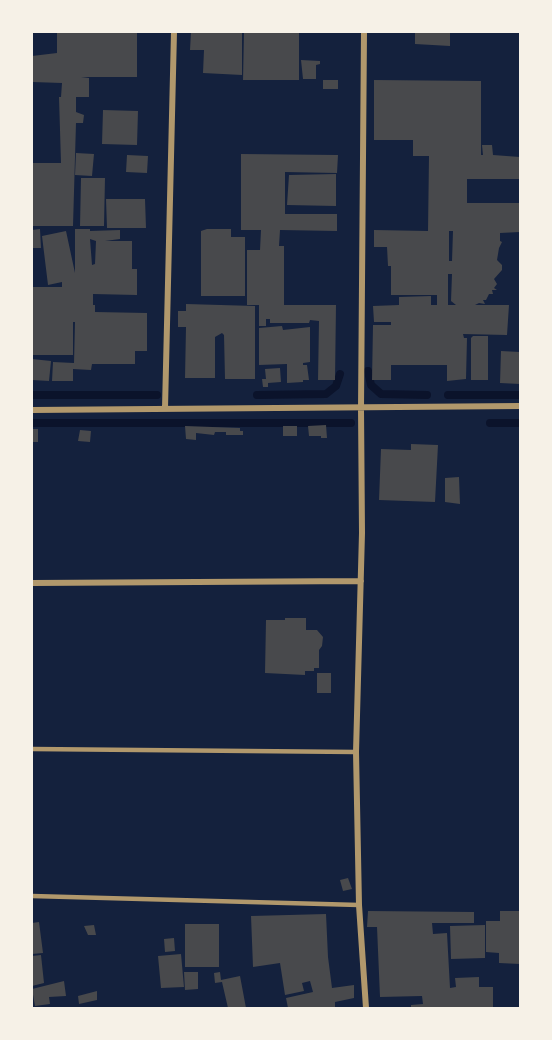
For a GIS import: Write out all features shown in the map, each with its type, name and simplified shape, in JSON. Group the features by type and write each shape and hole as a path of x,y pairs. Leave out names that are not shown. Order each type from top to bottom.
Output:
{"street":[{"path":"165,408 174,32"},
{"path":"364,32 361,581 356,752 359,905 366,1008"},
{"path":"32,410 520,406"},
{"path":"32,583 361,581"}],"lane":[{"path":"32,749 356,752"},
{"path":"32,896 359,905"}],"building":[{"path":"57,32 137,32 137,77 81,77 89,78 89,97 76,97 76,112 84,115 83,123 76,123 73,226 32,226 32,163 61,163 59,97 61,97 62,83 32,82 32,56 57,53"},
{"path":"191,32 242,32 242,75 203,73 204,50 190,50"},
{"path":"244,32 299,32 299,80 243,80"},
{"path":"415,32 450,32 450,46 415,44"},
{"path":"301,60 320,61 320,64 316,65 316,79 303,79"},
{"path":"323,80 338,80 338,89 323,89"},
{"path":"374,80 481,81 481,155 483,155 482,145 492,145 493,155 520,157 520,179 467,179 467,203 520,203 520,232 500,233 502,242 497,260 502,265 502,270 494,279 497,284 494,288 497,290 492,290 493,294 489,294 486,300 483,300 485,304 475,305 509,305 507,335 463,334 464,338 467,338 466,379 447,381 447,365 391,365 391,380 372,380 373,325 391,325 391,322 374,322 373,306 399,305 399,297 431,296 431,305 437,305 437,295 391,295 391,266 388,266 387,247 374,247 374,230 428,231 429,156 413,156 413,140 374,140","holes":["449,231 453,231 452,261 449,261","448,274 452,274 451,301 456,305 448,305"]},
{"path":"103,110 138,111 137,145 102,144"},
{"path":"76,153 94,154 92,176 75,175"},
{"path":"241,154 338,155 337,173 285,172 285,214 337,214 337,231 280,230 279,246 284,246 284,305 336,305 335,380 318,380 319,321 270,323 270,319 266,319 266,326 259,326 259,305 247,305 247,250 260,250 261,230 241,230"},
{"path":"127,155 148,156 147,173 126,172"},
{"path":"336,174 336,206 287,205 289,175"},
{"path":"81,178 105,178 104,226 80,226"},
{"path":"106,199 145,199 146,228 107,228"},
{"path":"40,229 41,248 32,248 32,230"},
{"path":"75,229 120,230 120,239 105,241 132,241 132,269 137,269 137,295 93,294 93,305 95,305 95,312 147,313 147,351 135,351 135,364 92,364 91,370 73,369 73,381 52,381 53,362 74,363 75,322 73,322 73,355 32,355 32,287 62,287 62,282 48,285 42,236 66,231 75,273","holes":["90,239 96,241 95,264 92,265"]},
{"path":"231,229 231,237 245,237 245,296 201,296 201,231"},
{"path":"186,304 255,306 255,379 225,379 224,335 222,333 215,337 215,378 185,378 186,327 178,327 178,311 186,311"},
{"path":"282,326 283,330 310,327 310,362 303,363 307,365 309,380 287,383 287,364 259,365 259,328"},
{"path":"488,336 488,380 471,380 471,338"},
{"path":"501,351 520,352 520,384 500,383"},
{"path":"32,359 51,361 49,381 32,380"},
{"path":"280,368 281,382 268,383 268,387 263,387 262,379 266,379 265,369"},
{"path":"326,425 327,438 309,436 308,426"},
{"path":"185,426 240,428 243,435 226,435 226,432 215,432 214,435 196,433 196,440 186,439"},
{"path":"283,426 297,426 297,436 283,436"},
{"path":"32,429 38,429 38,442 32,442"},
{"path":"80,430 91,431 90,442 78,441"},
{"path":"411,444 438,445 435,502 379,500 381,449 411,450"},
{"path":"459,477 460,504 445,502 445,478"},
{"path":"285,618 306,618 306,630 317,630 323,637 319,650 319,668 314,668 314,671 305,671 305,675 265,673 266,620 285,620"},
{"path":"317,673 331,673 331,693 317,693"},
{"path":"348,878 352,889 343,891 340,880"},
{"path":"368,911 474,912 474,923 432,923 433,934 447,933 450,988 456,987 455,978 479,977 479,987 493,987 493,1008 411,1008 411,1005 423,1004 422,996 380,997 377,927 367,927"},
{"path":"500,911 520,911 520,964 499,963 499,953 486,952 486,921 500,921"},
{"path":"326,914 332,988 354,985 354,998 335,1002 335,1008 288,1008 286,998 313,992 310,981 302,983 304,991 285,995 280,963 253,967 251,916"},
{"path":"39,922 43,953 32,954 32,923"},
{"path":"185,924 219,924 219,967 185,967"},
{"path":"94,925 96,935 88,935 84,926"},
{"path":"485,925 485,958 451,959 450,926"},
{"path":"174,938 175,951 165,952 164,939"},
{"path":"181,954 184,987 161,988 158,956"},
{"path":"41,955 44,983 32,986 32,956"},
{"path":"184,972 198,972 198,989 185,990"},
{"path":"220,972 221,980 240,976 246,1008 228,1008 222,982 215,983 214,973"},
{"path":"64,981 66,996 49,997 50,1004 35,1006 32,989"},
{"path":"97,991 97,1000 79,1004 78,996"}],"waterway":[{"path":"368,371 371,385 381,394 427,395"},
{"path":"257,395 326,394 336,386 340,374"},
{"path":"32,395 157,395"},
{"path":"448,395 520,395"},
{"path":"32,423 351,423"},
{"path":"490,423 520,423"}]}
